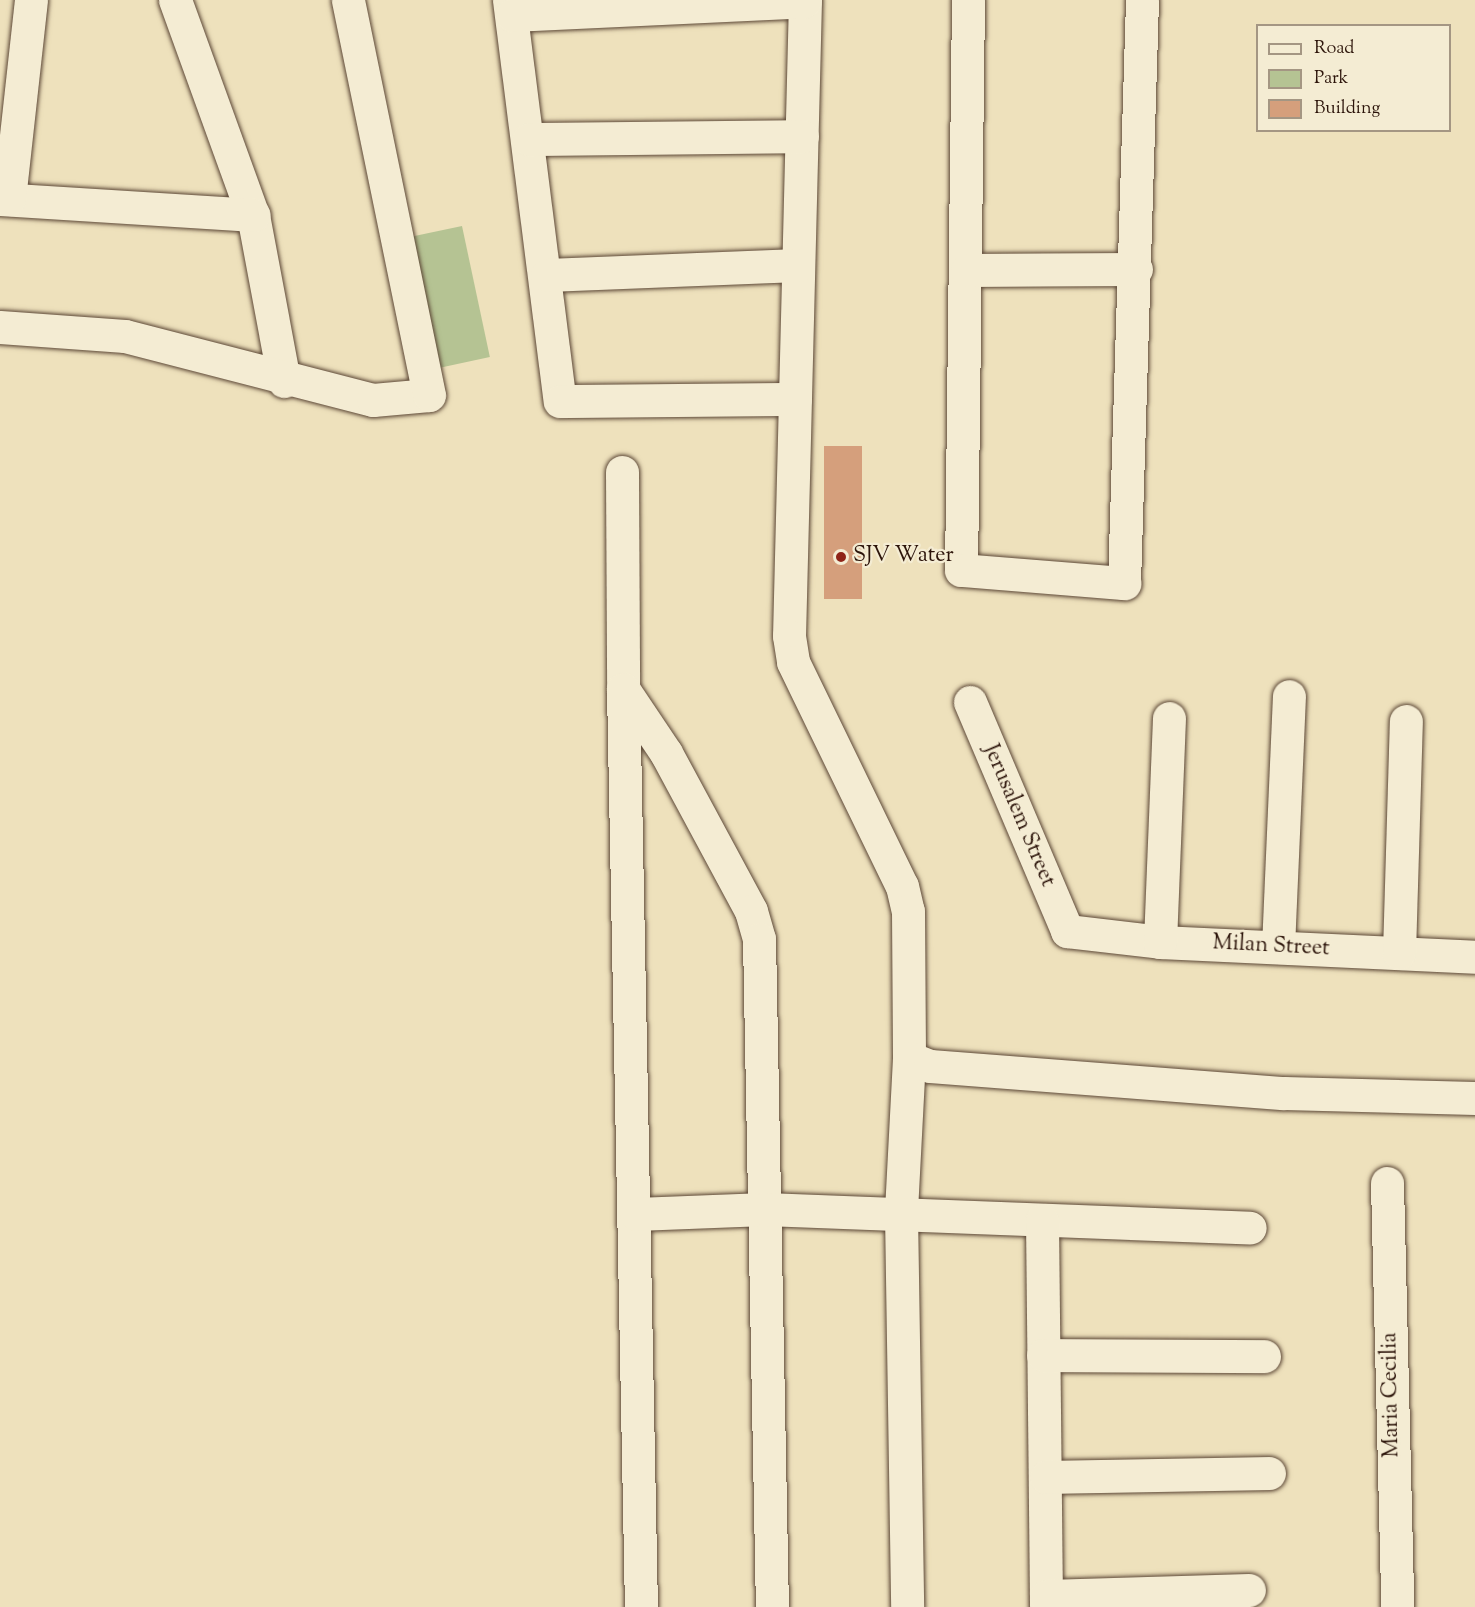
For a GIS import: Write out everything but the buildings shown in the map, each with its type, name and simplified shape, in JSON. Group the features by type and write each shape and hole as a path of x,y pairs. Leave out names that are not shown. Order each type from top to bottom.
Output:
{"street":[{"path":"31,0 4,199 253,215"},
{"path":"175,0 253,215 284,381"},
{"path":"0,327 125,336 284,381 373,400 429,395 348,0"},
{"path":"795,399 560,401 547,275 510,7 805,0 801,136 795,399 789,636 793,662 902,886 908,911 909,1058 901,1213 907,1607"},
{"path":"968,0 967,270 961,570 1124,583 1136,270 1142,0"},
{"path":"529,140 801,136"},
{"path":"547,275 798,265"},
{"path":"967,270 1136,270"},
{"path":"622,472 623,689 636,1214 641,1607"},
{"path":"623,689 666,753 752,911 762,967 772,1607"},
{"path":"1278,947 1288,696"},
{"name":"Jerusalem Street","path":"970,702 1067,931"},
{"path":"1160,942 1169,718"},
{"path":"1399,953 1406,721"},
{"name":"Milan Street","path":"1067,931 1160,942 1475,957"},
{"path":"909,1058 930,1066 1284,1093 1475,1098"},
{"name":"Maria Cecilia","path":"1387,1183 1397,1607"},
{"path":"636,1214 765,1209 1250,1228"},
{"path":"1042,1220 1046,1602 1249,1590"},
{"path":"1043,1355 1264,1356"},
{"path":"1046,1477 1269,1473"}],"green space":[{"path":"462,226 490,357 434,369 406,238"}],"place":[{"name":"SJV Water","path":"841,557"}]}
